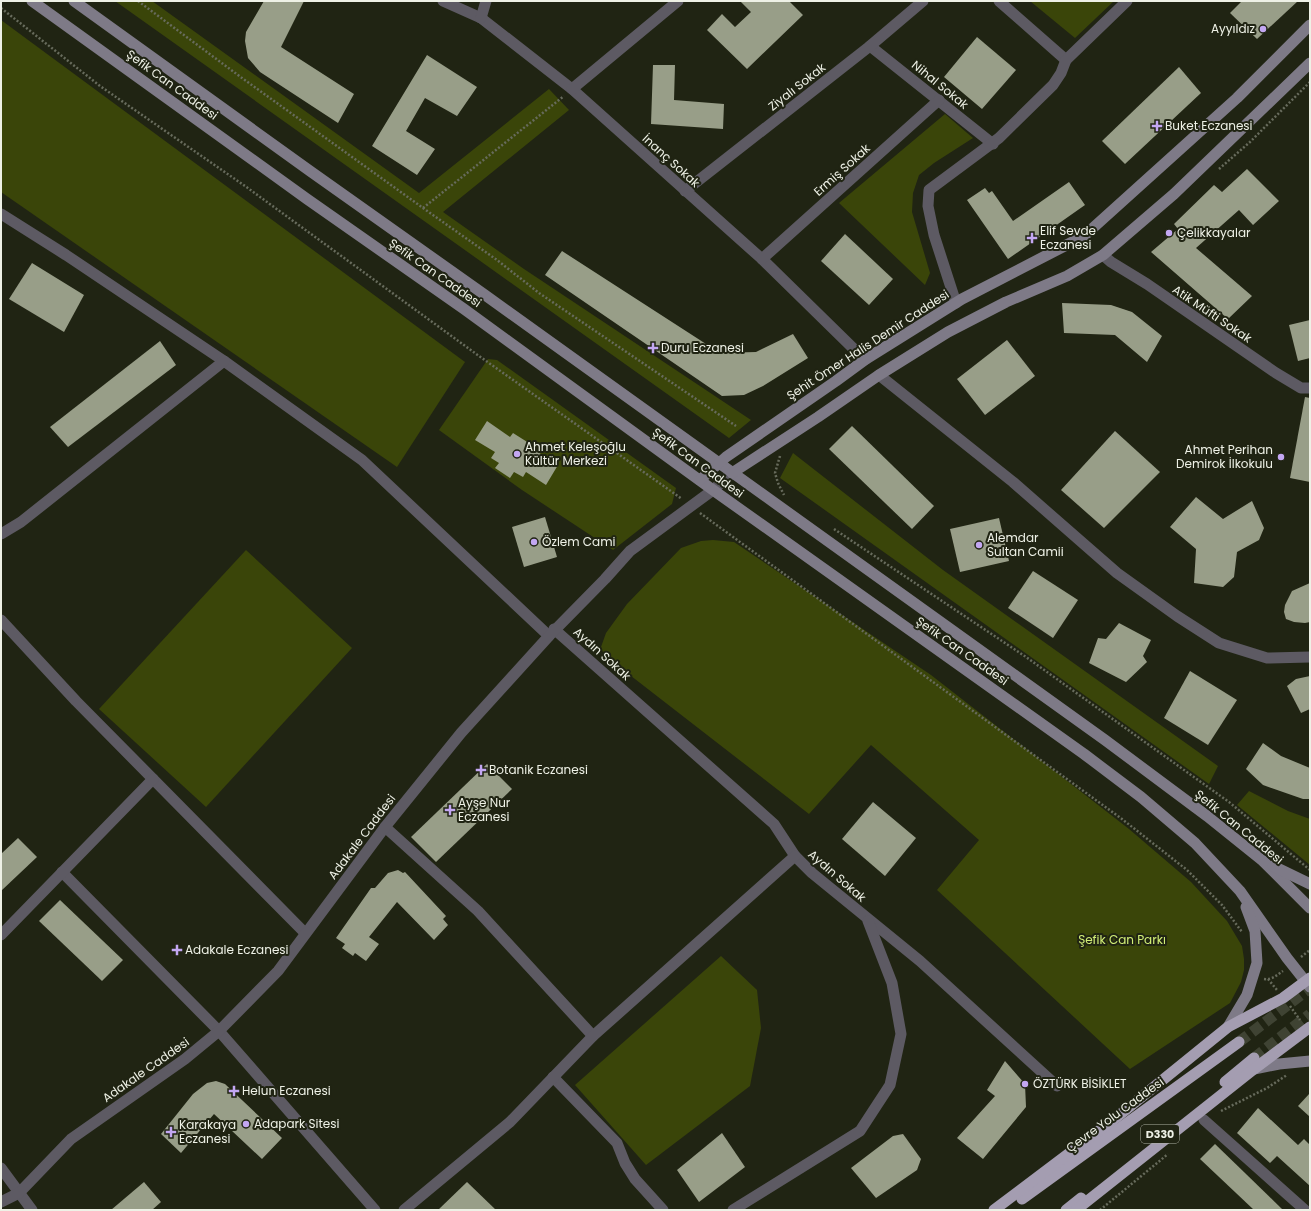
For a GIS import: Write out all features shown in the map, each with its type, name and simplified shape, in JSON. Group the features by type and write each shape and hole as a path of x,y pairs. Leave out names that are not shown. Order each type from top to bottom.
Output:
{"highway":[{"path":"994,1210 1112,1121 1228,1027 1283,998 1309,982"},
{"path":"1076,1210 1254,1064 1310,1027"},
{"name":"Çevre Yolu Caddesi","path":"1007,1210 1239,1042"},
{"name":"D330","path":"1066,1210 1254,1064"}],"main road":[{"name":"Şefik Can Caddesi","path":"32,1 307,199 464,309 713,490 1141,797 1195,843 1240,891 1287,958 1309,982"},
{"name":"Şefik Can Caddesi","path":"74,1 316,176 1105,740 1207,816 1263,861 1310,908"},
{"name":"Şehit Ömer Halis Demir Caddesi","path":"700,480 719,463 762,431 866,359 956,303 1084,236 1237,98 1310,25"},
{"path":"732,473 879,375 954,329 1006,302 1066,276 1103,255 1174,194 1310,63"},
{"path":"1263,861 1310,884"},
{"path":"1228,1027 1247,995 1257,963 1255,931 1240,891"},
{"path":"1254,1064 1279,1064 1310,1061"}],"street":[{"name":"İnanç Sokak","path":"443,1 481,18 572,90 762,259 859,354 866,359"},
{"path":"481,18 486,1"},
{"path":"572,90 678,1"},
{"name":"Ziyalı Sokak","path":"685,191 870,46 923,1"},
{"path":"999,1 1066,60"},
{"path":"956,303 934,235 928,206 929,190 993,144 1029,110 1053,85 1061,73 1066,60 1127,1"},
{"name":"Nihal Sokak","path":"870,46 993,144"},
{"name":"Ermiş Sokak","path":"762,259 939,100"},
{"name":"Aydın Sokak","path":"1,214 66,255 224,361 362,460 551,633 774,824 795,856 812,873 920,961 1057,1086"},
{"name":"Atik Müfti Sokak","path":"1103,255 1111,262 1147,284 1276,373 1301,388 1310,388"},
{"path":"1,534 21,522 224,361"},
{"path":"879,375 1012,482 1117,573 1177,616 1219,643 1267,658 1310,657"},
{"name":"Adakale Caddesi","path":"1,1202 19,1193 71,1139 185,1059 219,1031 278,971 384,826 461,733 551,633 605,579 630,551 713,490 732,473"},
{"path":"1,620 76,701 306,933"},
{"path":"1,935 153,779"},
{"path":"384,826 478,911 594,1036"},
{"path":"404,1210 510,1122 594,1036 795,856"},
{"path":"62,872 219,1031 375,1210"},
{"path":"733,1210 746,1207 860,1131 890,1085 901,1034 892,983 867,919"},
{"path":"553,1077 617,1143 625,1163 635,1179 663,1210"},
{"path":"1204,1120 1305,1210"},
{"path":"1,1168 32,1210"}],"path":[{"path":"138,1 242,78 497,260 539,293 736,426"},
{"path":"1,8 100,86 245,186 479,356 614,450 1122,819 1187,870 1222,906 1243,933"},
{"path":"423,208 572,90"},
{"path":"779,493 785,497"},
{"path":"831,527 1026,657 1191,774 1228,802 1310,870"}],"green space":[{"path":"115,1 152,1 419,193 549,89 569,110 443,212 524,269 751,420 729,438"},
{"path":"1030,1 1114,1 1075,38"},
{"path":"1,20 465,362 397,467 1,192"},
{"path":"945,114 973,138 934,163 919,175 913,193 912,212 930,273 925,285 839,203"},
{"path":"488,359 497,360 676,488 672,504 613,550 522,490 439,430"},
{"path":"793,453 943,570 1218,766 1209,784 780,478"},
{"name":"Şefik Can Parkı","path":"713,540 734,542 931,675 1129,829 1191,882 1227,921 1242,946 1244,970 1241,982 1230,1003 1130,1069 937,890 979,840 871,745 809,814 604,655 601,647 606,633 627,604 681,548 701,541"},
{"path":"246,550 352,648 206,807 99,709"},
{"path":"1249,791 1288,811 1310,819 1310,865 1237,805"},
{"path":"721,956 757,990 761,1028 750,1086 646,1165 575,1085"}],"building":[{"path":"264,1 304,1 281,47 354,94 338,123 260,72 248,58 245,41 246,32"},
{"path":"740,1 789,1 803,15 747,69 707,30 722,14 735,27 751,12"},
{"path":"1242,1 1298,1 1257,39 1230,13"},
{"path":"977,37 1016,70 982,109 944,77"},
{"path":"427,55 477,87 457,116 425,98 406,131 435,149 417,175 372,146"},
{"path":"653,65 675,65 674,100 724,104 723,129 651,124"},
{"path":"1179,67 1201,93 1125,164 1102,141"},
{"path":"1247,169 1279,201 1253,225 1239,210 1196,248 1252,296 1228,319 1151,252 1178,229 1174,224 1214,185 1222,192"},
{"path":"1069,182 1085,205 1008,259 967,200 985,188 989,193 992,191 1013,221"},
{"path":"845,234 893,279 869,305 821,261"},
{"path":"562,251 720,353 756,352 793,334 808,358 763,386 744,395 722,396 545,275"},
{"path":"32,263 84,295 64,332 9,299"},
{"path":"1062,303 1111,305 1132,312 1162,336 1147,362 1115,335 1064,333"},
{"path":"1310,320 1310,358 1298,361 1289,325"},
{"path":"1007,340 1035,376 985,415 957,379"},
{"path":"160,341 176,365 68,447 50,427"},
{"path":"1305,397 1310,398 1310,482 1290,478"},
{"path":"487,421 510,437 513,433 532,445 530,447 558,465 546,485 526,472 523,477 514,472 510,478 495,468 499,463 491,458 495,452 475,440"},
{"path":"852,426 934,506 912,529 829,449"},
{"path":"1115,431 1160,472 1104,528 1061,490"},
{"path":"1196,497 1223,519 1252,501 1264,528 1259,540 1237,552 1234,577 1223,587 1194,583 1196,549 1170,527"},
{"name":"Özlem Cami","path":"545,517 557,557 524,567 512,527"},
{"name":"Alemdar Sultan Camii","path":"999,518 1009,561 960,572 950,529"},
{"path":"1033,571 1078,600 1053,638 1008,608"},
{"path":"1310,583 1310,622 1294,622 1286,619 1284,612 1285,605 1292,591"},
{"path":"1119,623 1151,640 1143,656 1147,662 1126,682 1089,663 1098,638 1106,639"},
{"path":"1190,671 1237,700 1208,745 1164,718"},
{"path":"1310,676 1310,709 1301,713 1287,686 1296,679"},
{"path":"1263,743 1281,756 1310,768 1310,799 1303,799 1263,785 1246,769"},
{"path":"487,764 512,789 436,862 411,837"},
{"path":"873,802 916,838 885,876 842,839"},
{"path":"18,838 37,857 1,891 1,854"},
{"path":"398,870 403,873 405,872 446,916 443,919 448,925 434,940 397,902 369,937 379,944 366,961 355,953 353,956 342,948 345,944 336,938 371,888 375,888 388,873"},
{"path":"60,900 123,960 102,981 39,921"},
{"path":"1005,1061 1025,1084 1026,1107 983,1159 957,1138 995,1096 987,1090"},
{"name":"Adapark Sitesi","path":"216,1081 225,1084 282,1138 262,1159 214,1114 181,1153 161,1134 193,1094 207,1083"},
{"path":"1310,1093 1310,1117 1298,1106"},
{"path":"1258,1108 1298,1145 1304,1139 1310,1145 1310,1186 1277,1156 1270,1163 1237,1133"},
{"path":"722,1133 745,1167 699,1202 677,1170"},
{"path":"903,1134 921,1159 917,1170 876,1198 851,1168 893,1136"},
{"path":"1215,1144 1283,1210 1254,1210 1200,1159"},
{"path":"144,1182 161,1202 152,1210 111,1210"},
{"path":"467,1182 496,1210 438,1210"}],"tunnel":[{"path":"1239,1042 1310,988"},
{"path":"1254,1058 1310,1014"}],"place":[{"name":"Ayyıldız","path":"1263,29"},
{"name":"Buket Eczanesi","path":"1157,126"},
{"name":"Çelikkayalar","path":"1169,233"},
{"name":"Elif Sevde Eczanesi","path":"1032,238"},
{"name":"Duru Eczanesi","path":"653,348"},
{"name":"Ahmet Keleşoğlu Kültür Merkezi","path":"517,454"},
{"name":"Ahmet Perihan Demirok İlkokulu","path":"1281,457"},
{"name":"Özlem Cami","path":"534,542"},
{"name":"Alemdar Sultan Camii","path":"979,545"},
{"name":"Botanik Eczanesi","path":"481,770"},
{"name":"Ayşe Nur Eczanesi","path":"450,810"},
{"name":"Adakale Eczanesi","path":"177,950"},
{"name":"ÖZTÜRK BİSİKLET","path":"1025,1084"},
{"name":"Helun Eczanesi","path":"234,1091"},
{"name":"Adapark Sitesi","path":"246,1124"},
{"name":"Karakaya Eczanesi","path":"171,1132"}]}
